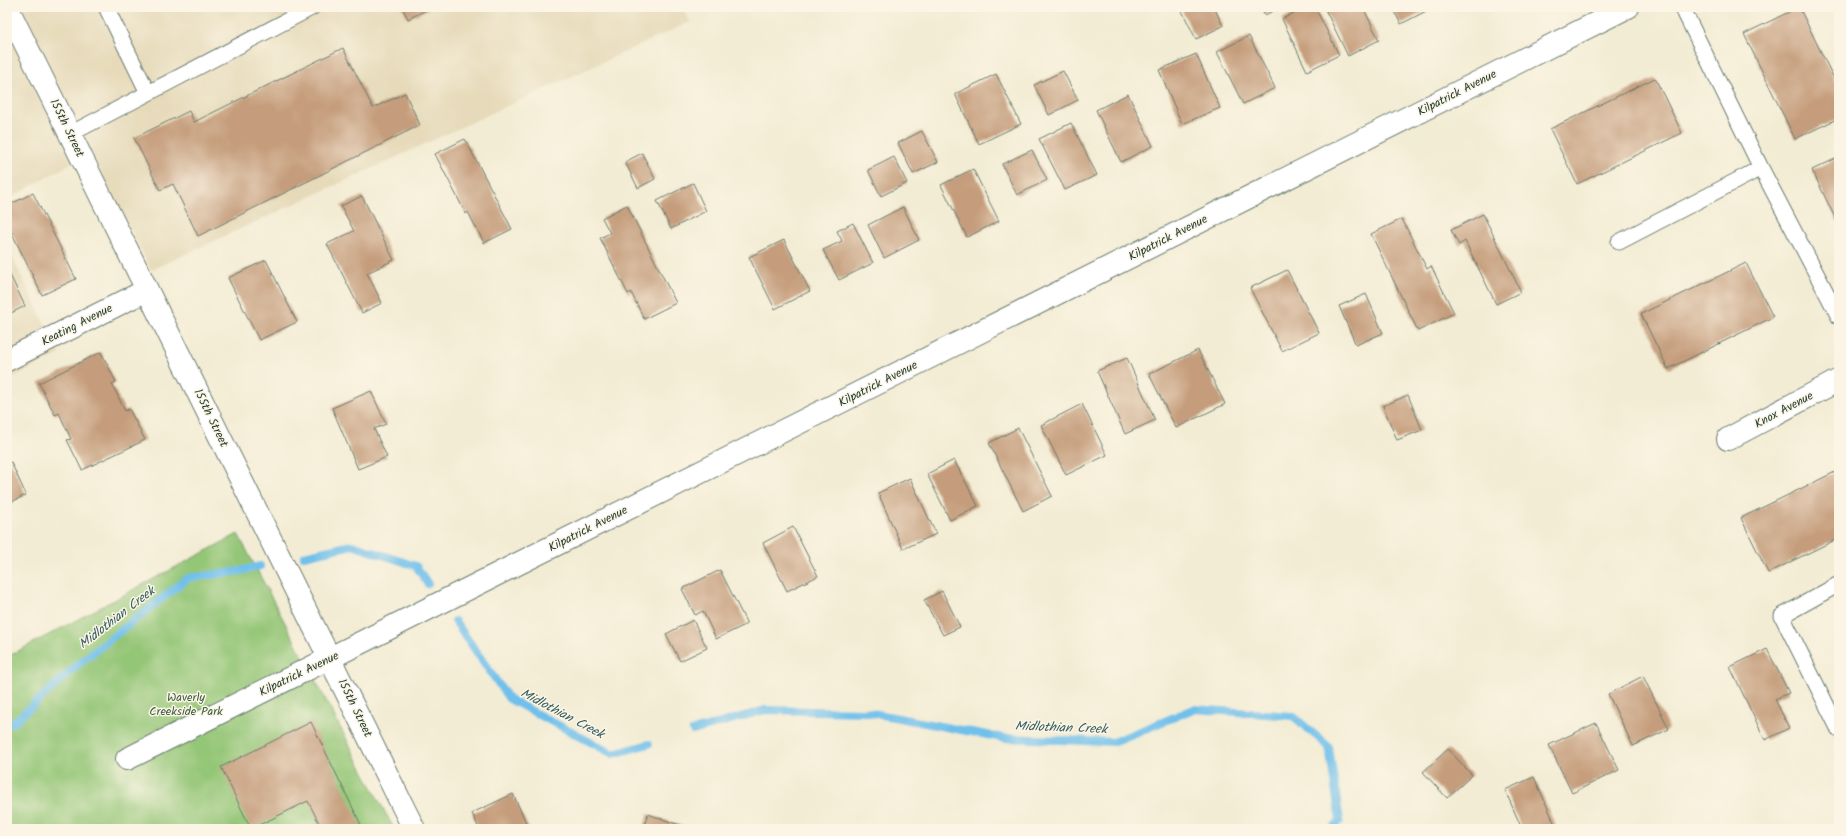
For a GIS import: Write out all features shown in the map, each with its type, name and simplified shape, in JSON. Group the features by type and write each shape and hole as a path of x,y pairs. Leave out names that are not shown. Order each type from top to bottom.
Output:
{"street":[{"name":"155th Street","path":"7,7 414,829"},
{"name":"Kilpatrick Avenue","path":"127,758 330,658 1628,7"},
{"name":"Keating Avenue","path":"7,360 147,290"},
{"name":"Knox Avenue","path":"1728,439 1839,380"}],"lane":[{"path":"106,7 148,93"},
{"path":"70,134 313,7"},
{"path":"1682,7 1761,168 1839,317"},
{"path":"1619,242 1761,168"},
{"path":"1839,584 1782,616 1839,730"}],"shaded area":[{"path":"7,7 683,7 690,22 151,270 91,152 7,200"},
{"path":"7,247 60,354 7,380"}],"green space":[{"name":"Waverly Creekside Park","path":"238,534 394,829 7,829 7,657"}],"building":[{"path":"402,7 432,7 408,19"},
{"path":"1186,7 1214,7 1223,26 1196,39 1181,9"},
{"path":"1261,7 1281,7 1265,15"},
{"path":"1306,7 1315,7 1339,55 1307,71 1282,19"},
{"path":"1324,7 1363,7 1379,40 1348,56"},
{"path":"1392,7 1434,7 1401,24"},
{"path":"1799,7 1839,89 1839,118 1795,139 1744,34"},
{"path":"1249,36 1275,88 1243,104 1217,52"},
{"path":"343,48 373,108 405,93 420,125 198,236 173,184 160,190 134,138 189,111 194,122"},
{"path":"1196,54 1220,108 1182,124 1159,70"},
{"path":"1063,71 1078,100 1049,115 1034,85"},
{"path":"996,74 1021,124 979,144 955,94"},
{"path":"1655,78 1682,133 1577,184 1550,129"},
{"path":"1128,94 1153,146 1121,162 1096,110"},
{"path":"1071,123 1097,175 1065,190 1039,139"},
{"path":"922,131 938,162 913,174 898,143"},
{"path":"465,139 512,229 484,243 468,212 466,214 435,154"},
{"path":"1032,150 1047,180 1017,195 1002,164"},
{"path":"642,153 655,179 638,188 625,162"},
{"path":"894,157 907,183 881,196 868,170"},
{"path":"1839,157 1839,226 1812,170"},
{"path":"973,169 999,221 967,237 941,185"},
{"path":"693,183 706,211 671,229 657,201"},
{"path":"33,193 76,279 42,295 7,223 7,206"},
{"path":"362,196 394,260 367,273 382,303 362,313 327,244 354,231 341,206"},
{"path":"627,205 676,303 644,319 631,292 628,294 600,238 610,233 602,218"},
{"path":"903,207 919,240 884,258 868,225"},
{"path":"1483,214 1521,292 1496,304 1465,241 1459,245 1451,230"},
{"path":"1402,219 1427,269 1431,266 1454,313 1418,331 1371,234"},
{"path":"853,223 873,263 839,280 823,250 842,241 837,231"},
{"path":"784,240 810,291 775,309 749,257"},
{"path":"266,260 297,322 259,340 228,278"},
{"path":"1746,263 1773,317 1668,369 1641,314"},
{"path":"7,269 25,306 7,315"},
{"path":"1287,270 1319,333 1282,351 1250,288"},
{"path":"1366,294 1383,333 1356,345 1339,306"},
{"path":"1198,350 1225,404 1176,428 1149,374"},
{"path":"101,352 116,382 112,384 125,411 129,409 145,440 82,470 67,440 71,439 59,413 55,415 39,383"},
{"path":"1127,358 1155,420 1125,434 1097,371"},
{"path":"371,391 386,424 374,429 387,457 358,469 332,408"},
{"path":"1408,395 1422,430 1397,440 1383,406"},
{"path":"1082,404 1107,455 1066,475 1041,425"},
{"path":"1018,428 1052,496 1023,511 989,443"},
{"path":"7,459 9,463 11,462 26,495 7,504"},
{"path":"954,460 978,506 950,520 927,474"},
{"path":"1839,470 1839,538 1768,573 1741,518"},
{"path":"910,478 936,534 903,549 878,493"},
{"path":"793,527 818,576 787,591 763,543"},
{"path":"720,570 747,624 716,639 703,611 695,615 682,589"},
{"path":"942,591 960,627 943,635 924,600"},
{"path":"693,620 707,648 680,661 666,634"},
{"path":"1767,649 1789,693 1775,699 1789,728 1765,740 1730,667"},
{"path":"1643,676 1669,729 1633,746 1608,694"},
{"path":"311,722 363,829 322,829 308,801 251,829 221,767"},
{"path":"1596,723 1619,770 1572,793 1549,745"},
{"path":"1448,749 1472,775 1447,798 1423,772"},
{"path":"1534,777 1557,829 1522,829 1505,790"},
{"path":"513,794 529,829 479,829 472,813"},
{"path":"648,814 691,829 643,829"}],"waterway":[{"name":"Midlothian Creek","path":"304,556 352,545 416,566 428,584"},
{"name":"Midlothian Creek","path":"7,724 13,723 82,661 188,578 240,571 260,566"},
{"name":"Midlothian Creek","path":"455,621 509,699 613,754 649,744"},
{"name":"Midlothian Creek","path":"693,731 765,710 867,712 1003,738 1113,742 1194,709 1293,716 1329,747 1340,821 1332,829"}]}
